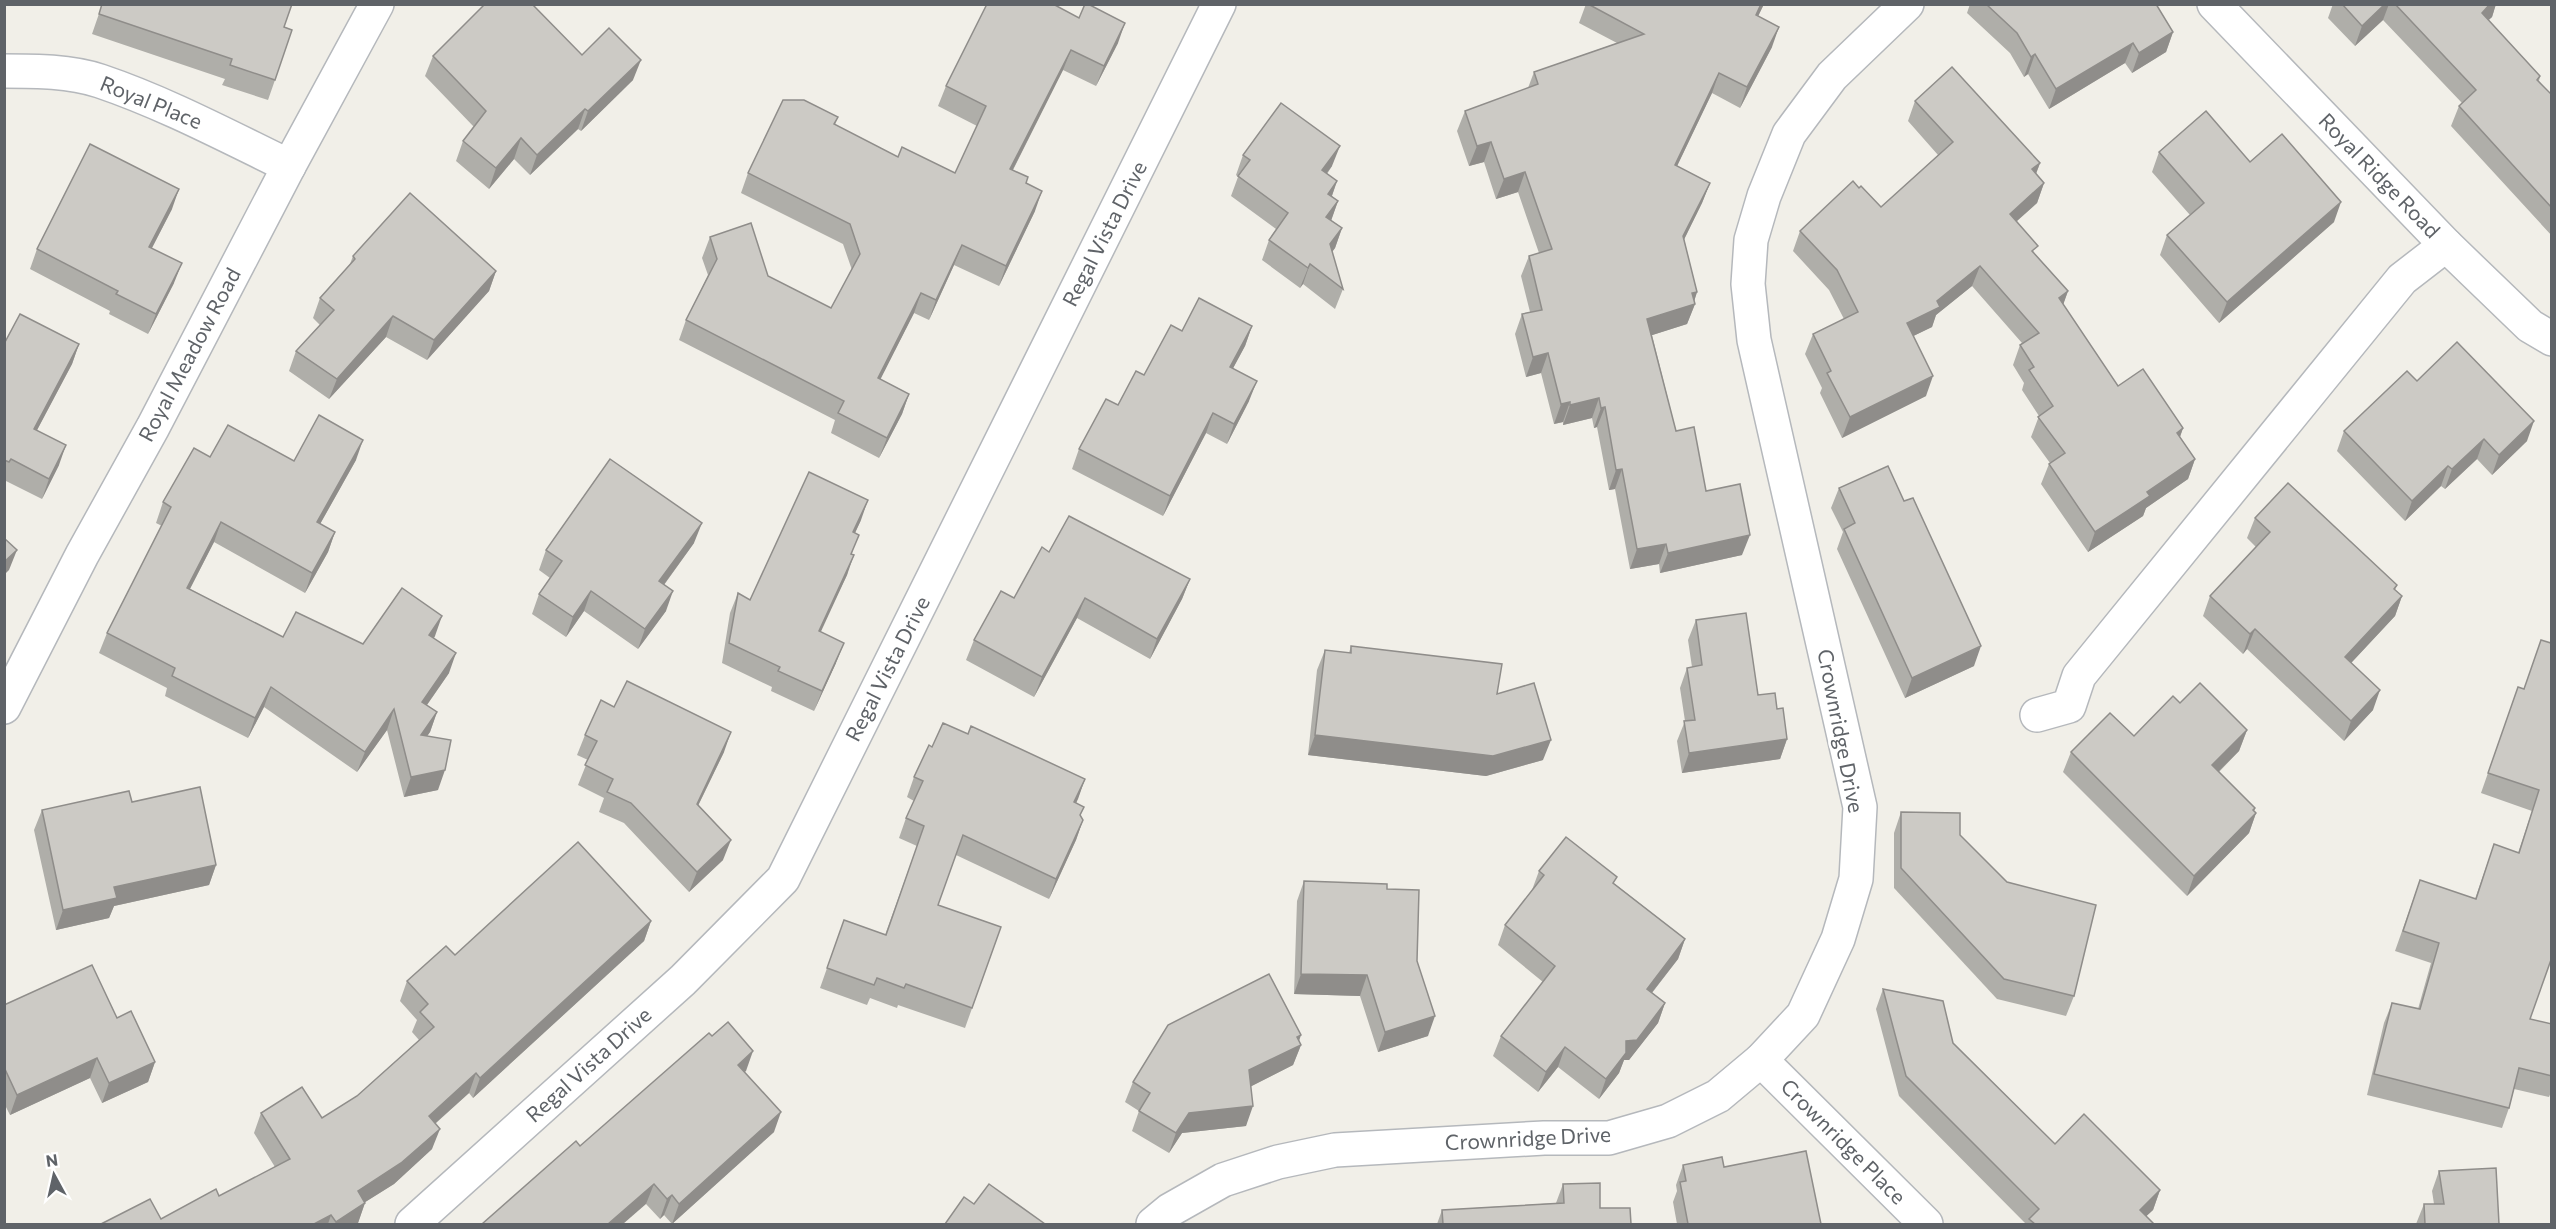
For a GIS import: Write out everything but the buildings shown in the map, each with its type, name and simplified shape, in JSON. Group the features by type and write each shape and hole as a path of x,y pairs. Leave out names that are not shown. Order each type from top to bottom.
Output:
{"street":[{"name":"Royal Meadow Road","path":"4,707 82,555 153,427 289,166 377,4"},
{"name":"Regal Vista Drive","path":"412,1224 683,980 783,879 1219,4"},
{"name":"Crownridge Drive","path":"1153,1224 1170,1210 1223,1180 1278,1162 1335,1150 1544,1138 1609,1138 1668,1121 1718,1096 1761,1060 1803,1015 1838,939 1856,879 1860,807 1755,340 1748,284 1751,240 1764,196 1789,134 1832,76 1907,4"},
{"name":"Royal Ridge Road","path":"2214,4 2446,245 2530,326 2552,339"},
{"name":"Royal Place","path":"4,71 47,72 99,81 192,119 289,166"},
{"path":"2037,716 2069,706 2079,676 2402,279 2446,245"},
{"name":"Crownridge Place","path":"1761,1060 1926,1224"}]}
